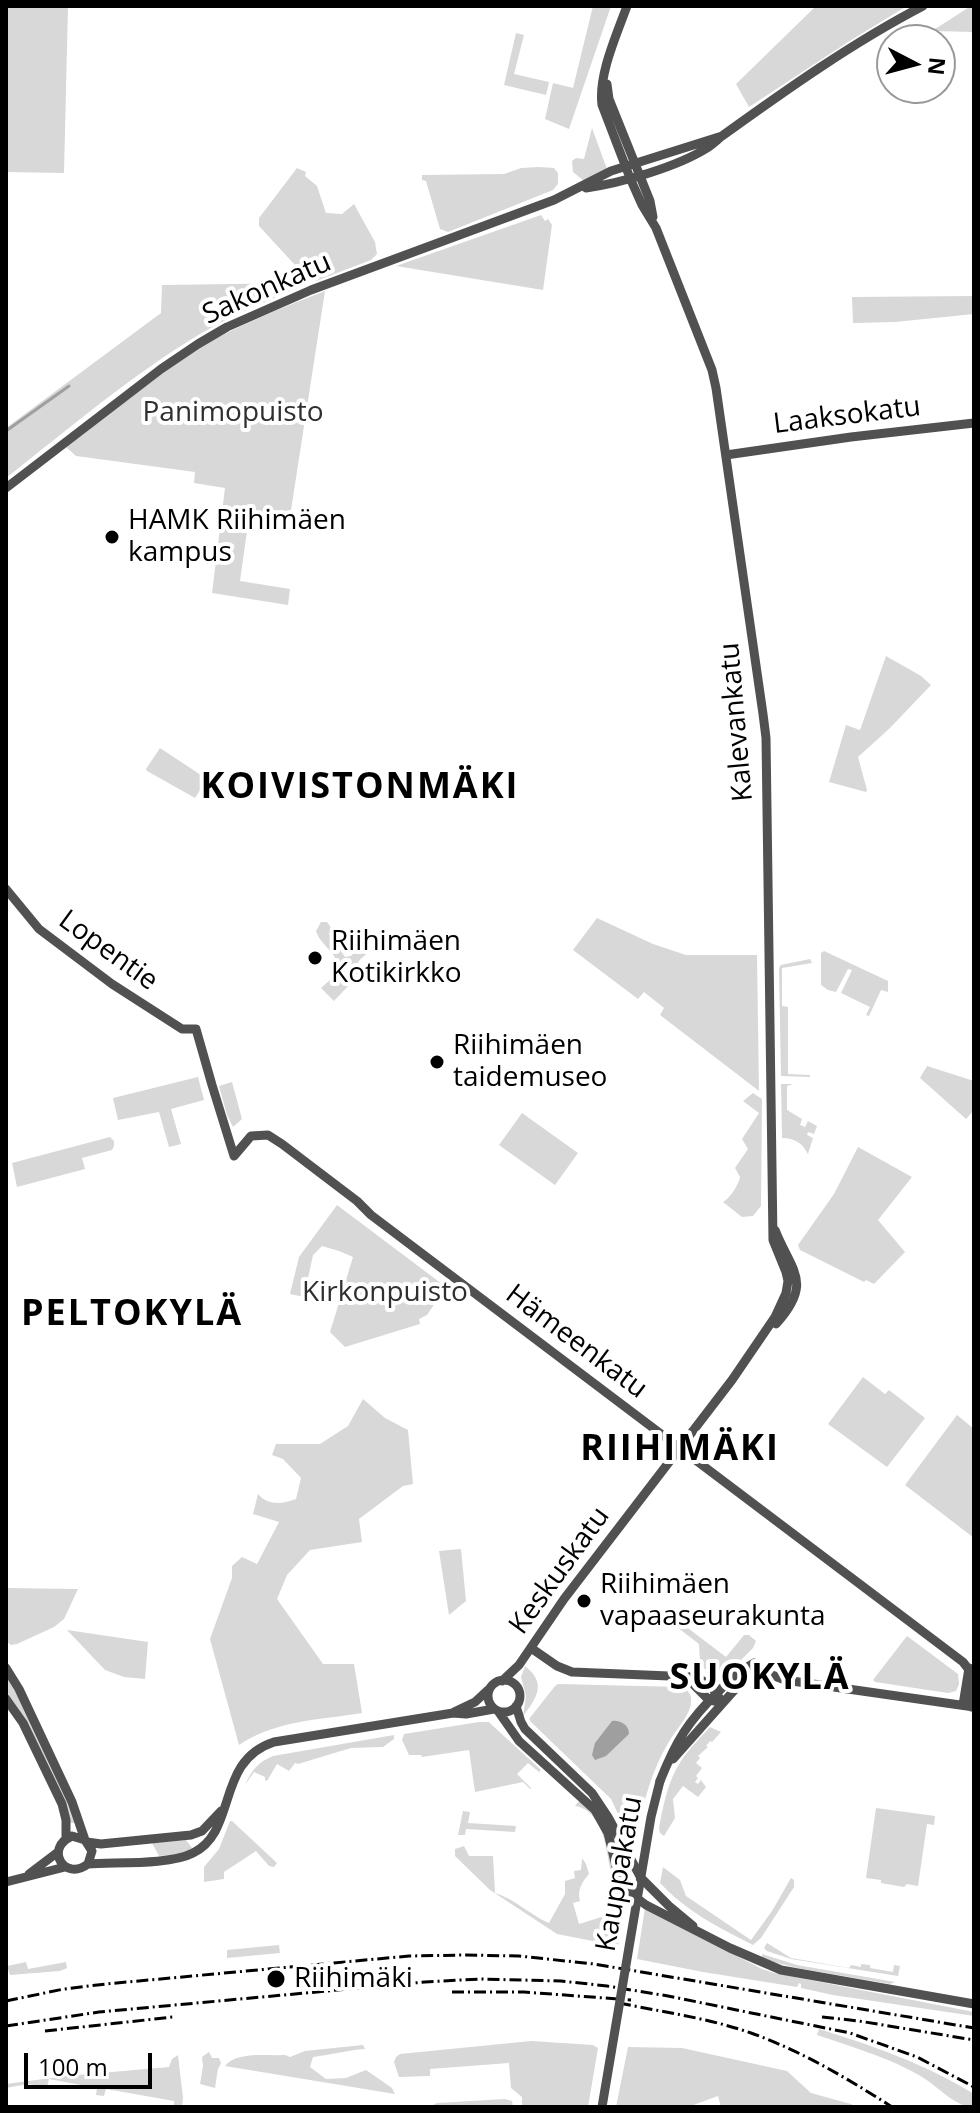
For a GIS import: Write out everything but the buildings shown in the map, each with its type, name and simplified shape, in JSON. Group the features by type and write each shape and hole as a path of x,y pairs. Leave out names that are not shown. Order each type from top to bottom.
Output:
{"street":[{"name":"Kalevankatu","path":"627,6 606,69 609,99 642,205 656,228 712,370 766,738 773,1244 792,1282"},
{"path":"722,136 886,25 923,6"},
{"name":"Sakonkatu","path":"6,488 161,369 227,327 311,290 505,219 578,189 604,174 722,136"},
{"name":"Sakonkatu","path":"578,189 635,176 692,155 722,136"},
{"name":"Laaksokatu","path":"726,455 861,435 974,423"},
{"name":"Lopentie","path":"6,889 39,929 112,984 182,1029 196,1029 234,1156"},
{"name":"Hämeenkatu","path":"234,1156 251,1136 268,1135 282,1144 371,1215 969,1668 969,1706"},
{"name":"Keskuskatu","path":"502,1681 519,1665 564,1599 753,1351 781,1307 792,1282"},
{"path":"531,1648 572,1672 701,1679 720,1698"},
{"name":"Kauppakatu","path":"666,1768 720,1698 746,1677 754,1663 785,1680 969,1706"},
{"name":"Keskuskatu","path":"518,1689 519,1665"},
{"path":"6,1668 72,1802 92,1854 88,1864"},
{"path":"685,1676 709,1700 720,1698"},
{"path":"6,1882 65,1867 77,1870 88,1864 173,1859 191,1855 213,1836 243,1762 262,1746 453,1713 508,1712 520,1698 518,1689 511,1682 502,1681 475,1702 453,1713"},
{"path":"491,1688 489,1701 519,1741 595,1810 608,1833 616,1866 634,1896 752,1959 781,1970 974,2004"},
{"path":"6,1699 23,1723 62,1804 66,1839"},
{"name":"Kauppakatu","path":"602,2107 651,1817 660,1781 682,1734 709,1700"},
{"path":"516,1706 525,1729 599,1801 641,1878 699,1931"},
{"path":"65,1867 58,1852 66,1839 76,1836 101,1844 191,1835 202,1831 224,1808"},
{"path":"28,1875 58,1852"}],"green space":[{"path":"6,6 68,6 64,173 6,172"},
{"path":"593,6 611,6 569,129 545,119 553,83 573,88"},
{"path":"816,6 907,6 749,107 736,84"},
{"path":"974,6 974,32 956,32 956,24 943,24"},
{"path":"516,33 524,35 514,74 549,82 546,95 504,85"},
{"path":"592,128 607,169 584,181 573,172 572,161 584,159"},
{"path":"297,168 306,172 305,176 317,186 326,213 342,214 354,204 375,242 377,254 371,260 316,281 306,277 259,226 259,218"},
{"path":"521,168 554,168 558,173 558,184 553,190 448,232 440,229 426,181 422,180 422,175 504,174"},
{"path":"541,215 552,225 543,290 396,266"},
{"path":"300,283 300,287 224,321 175,350 101,403 6,478 6,428 161,313 162,285"},
{"name":"Panimopuisto","path":"325,291 291,510 247,531 240,581 290,589 288,605 212,593 225,488 194,483 195,472 76,456 66,447 152,380 206,344"},
{"path":"974,296 974,314 853,323 852,297"},
{"path":"886,656 931,685 858,757 866,792 829,782 846,725 860,730"},
{"path":"160,748 207,779 195,798 147,771"},
{"path":"597,918 653,944 686,955 757,955 759,1091 660,1015 664,1008 644,992 638,999 573,950"},
{"path":"321,922 327,922 332,929 329,934 345,957 351,956 369,936 373,938 374,946 358,962 385,981 380,986 366,981 337,962 316,931"},
{"path":"824,951 888,981 888,992 881,990 869,1016 866,1015 870,1007 841,993 852,970 848,969 836,992 821,985 821,953"},
{"path":"810,959 812,963 782,968 782,1006 788,1007 788,1074 810,1077 781,1076 779,968"},
{"path":"340,971 351,983 334,1001 321,988"},
{"path":"927,1066 974,1081 974,1110 966,1119 920,1078"},
{"path":"198,1077 204,1100 171,1109 181,1144 169,1147 159,1112 118,1120 113,1098"},
{"path":"232,1082 242,1119 233,1127 219,1086"},
{"path":"781,1084 793,1084 787,1086 787,1110 802,1119 800,1125 805,1127 808,1121 817,1126 814,1134 808,1132 807,1135 813,1138 808,1154 798,1142 782,1138"},
{"path":"753,1093 762,1099 761,1206 753,1216 742,1217 723,1202 736,1188 740,1177 735,1168 748,1149 742,1139 759,1113 743,1101"},
{"path":"522,1113 578,1153 555,1185 499,1145"},
{"path":"110,1137 114,1141 112,1150 82,1158 85,1169 17,1187 12,1163"},
{"path":"858,1147 912,1177 878,1220 905,1252 874,1284 800,1250 798,1245 834,1194"},
{"name":"Kirkonpuisto","path":"337,1205 446,1287 427,1315 419,1319 420,1324 345,1347 330,1332 353,1257 322,1246 313,1255 304,1297 290,1294 299,1257"},
{"path":"863,1377 885,1394 889,1390 925,1418 887,1467 828,1424"},
{"path":"363,1399 385,1418 408,1430 413,1484 403,1486 359,1519 362,1542 310,1550 287,1575 277,1599 323,1664 354,1664 362,1713 283,1726 239,1745 210,1639 232,1578 232,1566 242,1557 257,1564 279,1522 253,1514 258,1494 266,1501 276,1503 296,1499 301,1478 283,1459 272,1455 276,1444 320,1444 348,1426"},
{"path":"957,1415 974,1429 974,1538 905,1485"},
{"path":"461,1549 466,1601 449,1615 439,1551"},
{"path":"6,1588 78,1589 64,1619 54,1627 11,1645 6,1641"},
{"path":"672,1616 726,1657 744,1635 756,1641 726,1675 720,1677 710,1674 700,1664 699,1644 669,1621"},
{"path":"67,1630 148,1642 145,1679 124,1677 105,1670"},
{"path":"907,1636 958,1674 956,1691 948,1693 873,1680"},
{"path":"525,1666 536,1678 538,1691 523,1716 526,1696 521,1677"},
{"path":"6,1673 34,1727 76,1823 69,1823 15,1705 6,1692"},
{"path":"558,1684 682,1687 690,1695 689,1712 670,1740 651,1779 634,1848 611,1799 529,1719"},
{"path":"489,1722 541,1770 539,1772 528,1763 517,1774 530,1789 523,1782 475,1792 469,1750 422,1757 409,1755 402,1740 404,1734"},
{"path":"710,1727 721,1732 710,1741 696,1763 702,1768 695,1782 698,1784 701,1780 706,1787 698,1797 683,1786 673,1799 675,1818 664,1836 659,1828 676,1768"},
{"path":"394,1735 394,1739 383,1747 351,1748 295,1763 289,1771 277,1764 267,1781 254,1772 245,1785 256,1768 273,1756"},
{"path":"582,1802 600,1822 627,1892 618,1946 557,1934 490,1890 455,1856 455,1849 464,1846 469,1856 493,1856 495,1893 549,1923 565,1894 565,1881 575,1878 574,1871 581,1870 582,1858 589,1874 581,1886 580,1901 573,1903 579,1924 621,1911 601,1830 591,1814 575,1806"},
{"path":"876,1808 935,1816 934,1825 927,1824 918,1886 907,1884 904,1887 866,1878"},
{"path":"463,1811 470,1812 468,1823 516,1826 515,1832 466,1829 465,1835 458,1835"},
{"path":"230,1821 277,1863 274,1867 269,1866 256,1851 224,1872 224,1879 204,1882 204,1867 219,1849"},
{"path":"186,1840 193,1849 159,1856 152,1843"},
{"path":"663,1867 680,1880 686,1896 751,1940 791,1878 794,1887 761,1938 753,1945 704,1918 670,1893 660,1883"},
{"path":"645,1908 774,1973 974,2012 974,2016 833,1995 801,1988 799,1983 797,1987 637,1959"},
{"path":"767,1943 791,1958 849,1968 851,1965 870,1965 870,1968 893,1972 894,1965 900,1966 898,1976 791,1959 767,1951 764,1948"},
{"path":"279,1945 280,1953 227,1958 227,1950"},
{"path":"762,1954 797,1965 895,1982 890,1984 797,1968 762,1959"},
{"path":"26,1962 28,1969 66,1962 67,1968 10,1975 7,1966"},
{"path":"819,2029 879,2049 937,2074 974,2094 974,2107 957,2102 905,2068 817,2035"},
{"path":"531,2041 593,2045 598,2048 588,2107 522,2107 522,2097 511,2088 509,2063 430,2069 430,2076 399,2077 394,2062 400,2054"},
{"path":"363,2045 365,2049 313,2057 310,2067 326,2079 346,2078 366,2070 392,2088 395,2094 225,2066 244,2056 290,2057 305,2051"},
{"path":"628,2047 682,2048 787,2071 811,2093 855,2107 721,2107 718,2096 688,2107 616,2107"},
{"path":"209,2052 221,2063 215,2088 200,2084 202,2057"},
{"path":"178,2055 182,2107 174,2107 174,2101 106,2089 104,2096 96,2095 97,2088 49,2079 47,2087 27,2084 6,2088 6,2084 66,2076 169,2067"},
{"path":"512,2101 513,2107 429,2107 437,2103"}],"shaded area":[{"path":"612,1721 624,1724 629,1734 606,1756 595,1760 592,1755 595,1743"}],"waterway":[{"path":"6,431 69,386"}],"railway":[{"path":"6,2001 106,1984 409,1956 519,1956 594,1964 974,2028"},
{"path":"6,2026 99,2012 425,1982 480,1979 561,1981 668,1996 850,2033 917,2057 974,2087"},
{"path":"452,1992 524,1992 631,2000"},
{"path":"619,2003 702,2019 751,2033 823,2066 892,2107"},
{"path":"45,2031 173,2017"},
{"path":"822,2017 974,2040"}],"place":[{"name":"HAMK Riihimäen kampus","path":"112,537"},
{"name":"Riihimäen Kotikirkko","path":"315,958"},
{"name":"Riihimäen taidemuseo","path":"437,1062"},
{"name":"Riihimäen vapaaseurakunta","path":"584,1601"},
{"name":"Riihimäki","path":"276,1979"}],"district":[{"name":"KOIVISTONMÄKI","path":"360,788"},
{"name":"PELTOKYLÄ","path":"132,1315"},
{"name":"RIIHIMÄKI","path":"680,1450"},
{"name":"SUOKYLÄ","path":"760,1679"}]}
